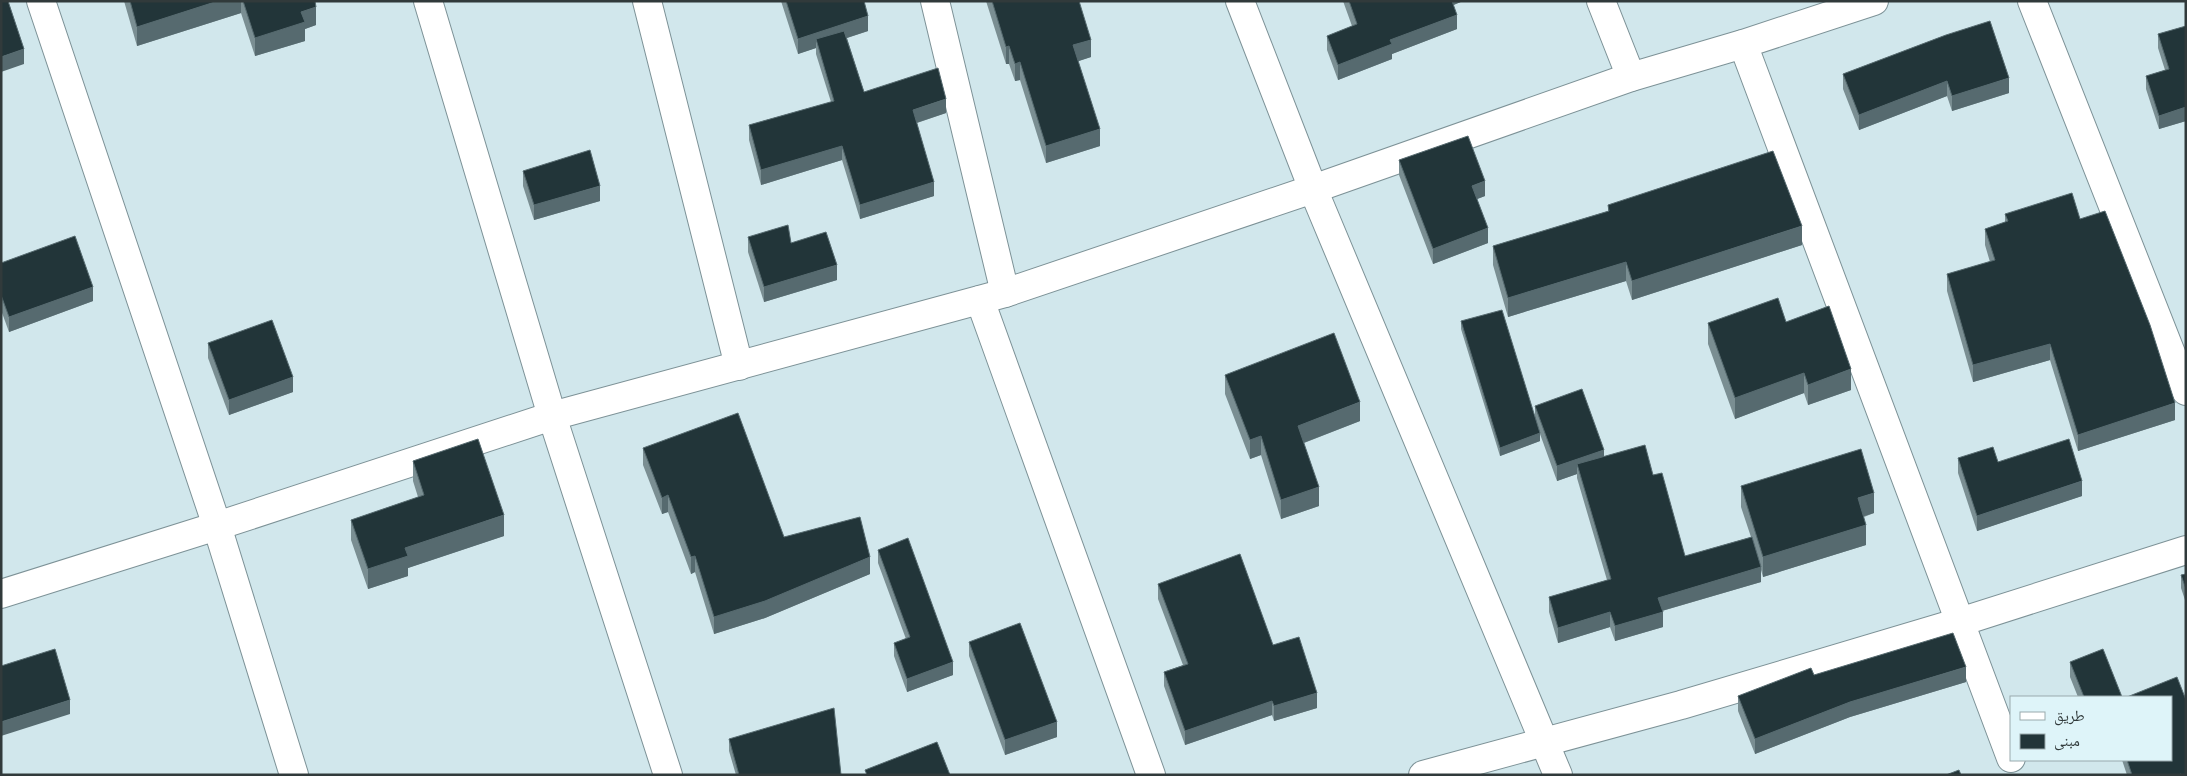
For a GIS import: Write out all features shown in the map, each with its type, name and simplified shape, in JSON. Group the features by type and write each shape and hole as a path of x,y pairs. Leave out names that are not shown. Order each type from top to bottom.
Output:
{"street":[{"path":"41,1 217,526 294,775"},
{"path":"428,1 552,416 668,775"},
{"path":"647,1 739,366"},
{"path":"935,1 1006,293"},
{"path":"1240,1 1314,189 1558,775"},
{"path":"1600,1 1631,77"},
{"path":"1,594 217,526 552,416 1006,293 1314,189 1631,77 1743,44 1874,1"},
{"path":"2032,1 2186,391"},
{"path":"1743,44 2010,756"},
{"path":"980,300 1151,775"},
{"path":"1424,775 1681,705 1960,622 2186,550"},
{"path":"2012,761 2017,775"}],"building":[{"path":"1,1 8,1 24,49 1,57"},
{"path":"130,1 218,1 137,27"},
{"path":"243,1 315,1 316,7 301,12 305,22 255,38"},
{"path":"786,1 864,1 868,16 798,39"},
{"path":"992,1 1079,1 1091,40 1073,45 1100,129 1046,146 1020,62 1015,64 1009,46 1006,47"},
{"path":"1349,1 1452,1 1457,15 1390,40 1392,44 1338,65 1327,36 1357,24"},
{"path":"1990,21 2009,78 1952,96 1947,81 1859,115 1843,74 1946,35"},
{"path":"2186,26 2186,107 2159,116 2146,76 2169,69 2158,34"},
{"path":"844,31 864,92 938,68 946,99 913,110 934,182 860,205 842,146 761,170 749,125 834,101 816,39"},
{"path":"1468,136 1485,181 1472,186 1488,228 1433,249 1399,160"},
{"path":"590,150 600,186 534,205 523,171"},
{"path":"1773,151 1802,226 1632,281 1626,262 1508,298 1493,246 1609,211 1608,205"},
{"path":"2072,193 2080,219 2105,211 2150,325 2175,403 2078,435 2050,344 1973,365 1947,274 1995,260 1985,229 2008,221 2005,214"},
{"path":"788,225 791,243 826,232 837,265 764,287 748,237"},
{"path":"75,236 93,287 9,317 1,295 1,263"},
{"path":"1778,298 1786,322 1829,306 1851,369 1808,385 1804,373 1735,398 1708,323"},
{"path":"1502,310 1540,433 1500,448 1461,321"},
{"path":"272,320 293,377 229,400 208,343"},
{"path":"1334,333 1360,402 1298,426 1319,487 1281,500 1261,436 1250,440 1225,375"},
{"path":"1582,389 1604,450 1557,466 1535,406"},
{"path":"738,413 784,537 860,517 870,557 765,601 714,617 695,556 691,557 668,495 662,498 643,448"},
{"path":"478,439 504,515 405,548 408,556 368,569 351,520 424,495 413,461"},
{"path":"2069,439 2082,481 1977,516 1958,458 1993,447 1998,462"},
{"path":"1645,445 1653,475 1662,473 1685,556 1752,537 1761,567 1658,598 1663,612 1615,626 1610,612 1558,628 1549,597 1611,579 1577,464"},
{"path":"1861,449 1874,493 1858,498 1866,525 1763,557 1741,486"},
{"path":"908,538 953,662 907,679 894,643 910,637 878,550"},
{"path":"1240,554 1273,645 1299,637 1317,693 1274,706 1272,701 1185,731 1164,672 1188,664 1158,584"},
{"path":"2186,574 2186,589 2181,575"},
{"path":"1020,623 1057,722 1005,740 969,642"},
{"path":"1953,633 1966,667 1850,702 1755,739 1738,696 1811,668 1814,675"},
{"path":"55,649 70,700 1,722 1,666"},
{"path":"2103,649 2122,696 2084,696 2070,662"},
{"path":"2177,677 2186,700 2186,775 2132,775 2127,761 2172,761 2172,696 2130,696"},
{"path":"834,708 841,775 739,775 729,739"},
{"path":"937,742 950,775 867,775 865,770"},
{"path":"1959,770 1961,775 1946,775"}]}
